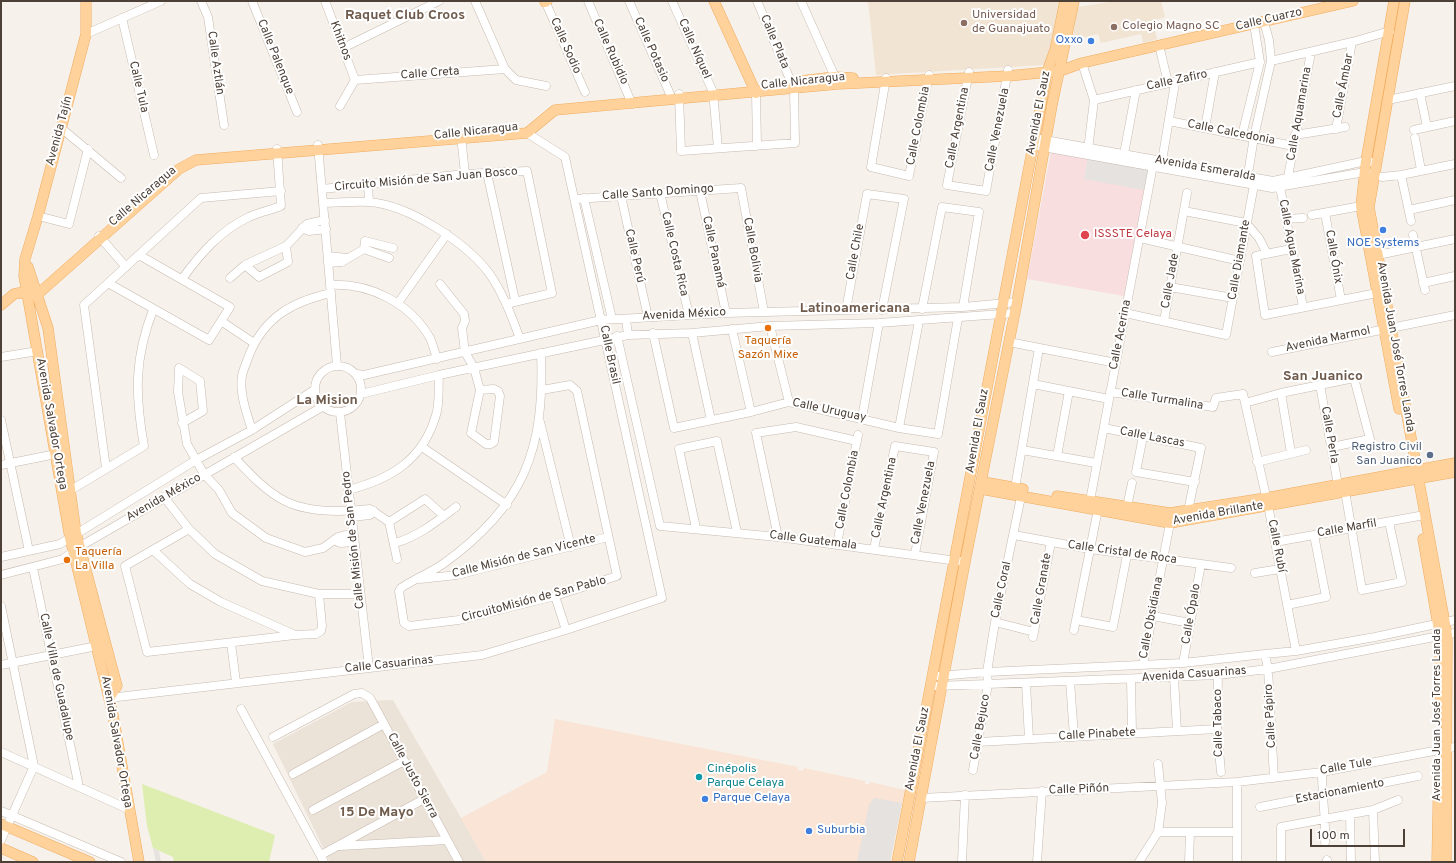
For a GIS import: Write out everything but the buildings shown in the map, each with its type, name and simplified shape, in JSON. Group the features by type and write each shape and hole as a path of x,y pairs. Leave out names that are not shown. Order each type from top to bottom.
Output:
{"main road":[{"name":"Avenida Tajín","path":"25,259 38,216 86,34 86,1"},
{"path":"714,1 754,90"},
{"name":"Avenida El Sauz","path":"896,862 1047,69 1055,50 1065,1"},
{"name":"Avenida El Sauz","path":"909,862 965,562 982,485 1015,313 1045,143 1063,68 1074,1"},
{"name":"Calle Cuarzo","path":"1063,68 1353,1"},
{"name":"Avenida Juan José Torres Landa","path":"1387,328 1377,293 1369,208 1370,168 1394,1"},
{"name":"Avenida Juan José Torres Landa","path":"1405,1 1388,100 1361,206 1374,256 1415,475 1446,622 1447,749 1450,786 1446,862"},
{"name":"Calle Nicaragua","path":"1,305 14,294 30,293 100,237 178,166 194,157 278,152 318,147 461,137 525,130 553,104 631,101 793,86 1008,73 1063,68"},
{"name":"Calle Nicaragua","path":"793,86 835,77 886,81"},
{"name":"Avenida Salvador Ortega","path":"25,259 24,276 30,293 48,328 71,490 73,535"},
{"name":"Avenida Salvador Ortega","path":"30,293 56,454 109,698 128,809 139,862"},
{"name":"Avenida Brillante","path":"1415,475 1455,463"},
{"name":"Avenida Brillante","path":"982,485 1020,491 1170,523 1341,488 1415,475 1455,472"},
{"name":"Avenida Juan José Torres Landa","path":"1415,475 1419,516 1446,622"},
{"name":"Avenida Brillante","path":"1094,506 1127,507 1170,513 1267,502"},
{"path":"76,550 117,686 109,698"},
{"name":"Avenida Juan José Torres Landa","path":"1437,862 1447,749"},
{"path":"907,802 920,801"},
{"path":"4,825 90,862"},
{"path":"1,848 33,862"}],"street":[{"path":"86,34 159,1"},
{"name":"Calle Aztlán","path":"201,1 208,17 224,126"},
{"name":"Calle Palenque","path":"252,1 297,112"},
{"name":"Khitnos","path":"325,1 355,80"},
{"path":"343,48 439,1"},
{"path":"475,1 505,68 516,80 546,86"},
{"name":"Calle Sodio","path":"546,1 585,92"},
{"name":"Calle Rubidio","path":"588,1 631,101"},
{"name":"Calle Potasio","path":"629,1 675,97"},
{"name":"Calle Níquel","path":"672,1 714,94 718,148"},
{"name":"Calle Plata","path":"757,1 793,86"},
{"path":"801,1 835,77"},
{"name":"Calle Tula","path":"122,18 154,155"},
{"path":"1249,168 1254,137 1271,61 1269,40 1259,23"},
{"path":"1242,135 1260,62 1259,23"},
{"path":"1271,61 1352,42 1390,31"},
{"name":"Calle Ámbar","path":"1336,129 1352,42"},
{"name":"Calle Acerina","path":"1074,630 1090,549 1096,463 1156,163 1169,121 1171,83 1159,45"},
{"name":"Calle Aquamarina","path":"1288,177 1311,52"},
{"name":"Calle Zafiro","path":"1094,100 1260,62"},
{"path":"1082,63 1094,100 1088,146 1089,155"},
{"name":"Calle Creta","path":"355,80 505,68"},
{"path":"1205,128 1216,72"},
{"name":"Calle Venezuela","path":"947,185 986,191 1008,73"},
{"name":"Calle Argentina","path":"947,185 968,75"},
{"name":"Calle Colombia","path":"886,81 871,167 909,176 928,78"},
{"path":"340,106 355,80"},
{"path":"675,97 681,151 795,143 793,86"},
{"path":"1388,100 1455,86"},
{"path":"754,90 757,146"},
{"path":"1124,154 1136,90"},
{"path":"1420,93 1427,127"},
{"name":"Calle Calcedonia","path":"1169,121 1293,146"},
{"path":"1421,170 1414,134 1427,127 1455,121"},
{"path":"1295,135 1345,127"},
{"path":"61,128 121,178"},
{"name":"Calle Brasil","path":"525,130 565,157 580,198 605,338 662,598"},
{"path":"461,137 465,174"},
{"name":"Avenida Esmeralda","path":"1033,142 1088,146 1254,186 1272,188 1370,168"},
{"name":"Avenida Esmeralda","path":"1045,143 1089,155 1273,180 1304,174 1370,168"},
{"path":"318,147 337,365"},
{"path":"38,216 69,224 88,149"},
{"path":"182,278 195,261 218,237 249,217 281,206 278,152"},
{"path":"1370,168 1382,177 1401,175 1455,164"},
{"name":"Circuito Misión de San Juan Bosco","path":"322,189 465,174 527,171 552,293 515,300 506,304"},
{"path":"487,173 515,300"},
{"path":"1304,174 1306,182"},
{"path":"1401,175 1411,221"},
{"path":"368,184 369,202"},
{"name":"Calle Diamante","path":"1164,322 1226,335 1254,186"},
{"name":"Calle Agua Marina","path":"1280,187 1303,307"},
{"name":"Calle Santo Domingo","path":"580,198 741,188"},
{"name":"Calle Bolivia","path":"741,188 764,312"},
{"path":"106,468 84,306 201,198 281,191"},
{"name":"Calle Panamá","path":"700,191 726,313"},
{"name":"Calle Costa Rica","path":"660,193 689,315"},
{"name":"Calle Jade","path":"1164,322 1187,193"},
{"name":"Calle Chile","path":"846,310 867,194 904,199 882,310"},
{"name":"Calle Perú","path":"620,196 648,317"},
{"path":"580,198 612,320"},
{"path":"1409,210 1455,200"},
{"path":"323,203 369,202 409,213 447,234 466,250 489,273 506,304 520,339"},
{"path":"1312,215 1361,206"},
{"path":"922,308 942,207 979,212 963,307"},
{"path":"1184,211 1246,223 1259,238 1267,254"},
{"name":"Calle Ónix","path":"1325,213 1341,300"},
{"path":"1286,219 1303,218"},
{"path":"230,278 245,265 286,246 302,228 308,224 325,220"},
{"path":"302,228 309,231 326,229"},
{"path":"398,303 447,234"},
{"path":"1414,235 1424,287 1455,276"},
{"path":"100,237 126,267"},
{"path":"1140,238 1177,248 1240,261"},
{"path":"1374,256 1455,239"},
{"path":"328,259 342,262 364,249 388,257 391,247 365,241 364,249"},
{"path":"245,265 258,277 288,262 286,246"},
{"path":"1291,249 1256,256 1265,315 1377,293"},
{"path":"108,283 153,310 209,340 230,306 139,255"},
{"path":"252,430 245,410 242,376 254,343 268,324 286,309 331,289 347,284 375,292 398,303 414,317 430,339 437,359"},
{"path":"440,284 464,314 465,321 462,328 465,352 474,368 480,390 471,433 486,444 491,444 494,442 500,396 498,391 494,389 480,390"},
{"path":"1170,286 1233,298"},
{"name":"Avenida México","path":"356,374 364,375 437,359 602,320 726,313 963,307 1017,302"},
{"path":"71,490 144,446 138,408 138,366 144,334 153,310"},
{"name":"Avenida México","path":"361,394 617,336 653,333 692,334 770,326 879,324 1015,313"},
{"path":"1125,313 1164,322"},
{"name":"Avenida Marmol","path":"1272,352 1455,315"},
{"name":"Calle Uruguay","path":"653,333 674,428 751,412 789,402 862,418 899,428 938,434 958,318"},
{"path":"626,319 628,335"},
{"path":"221,321 254,343"},
{"path":"899,428 919,321"},
{"path":"862,418 879,324"},
{"path":"770,326 789,402"},
{"path":"732,329 751,412"},
{"path":"692,334 711,420"},
{"name":"Calle Guatemala","path":"617,336 660,526 737,532 915,554 965,562"},
{"path":"1009,342 1116,363"},
{"name":"Calle Coral","path":"988,684 987,672 995,622 1014,535 1020,491 1022,450 1039,348"},
{"path":"1,357 38,350"},
{"path":"417,580 443,564 481,533 507,505 519,485 532,454 540,420 542,390 541,353"},
{"path":"337,365 347,367 356,374 361,384 361,394 357,403 350,409 340,412 330,411 322,406 316,399 314,390 318,376 328,367 337,365"},
{"path":"182,423 203,411 200,381 179,368 178,392 182,423 187,444 204,474 218,490 232,513 266,538 305,552 323,548 334,540 354,537"},
{"path":"348,490 373,483 400,469 422,447 436,414 440,375"},
{"path":"1245,403 1281,393 1354,378 1370,439 1332,447"},
{"name":"Calle Turmalina","path":"1033,384 1069,392 1213,408"},
{"name":"CircuitoMisión de San Pablo","path":"417,580 401,588 399,591 402,618 404,623 409,626 459,620 555,596 617,576 577,391 570,385 542,390"},
{"name":"Calle Perla","path":"1320,385 1332,447 1351,528 1362,590 1402,582 1389,522"},
{"name":"Avenida México","path":"1,557 60,544 196,460 252,430 314,390"},
{"path":"1057,456 1069,392"},
{"path":"1281,393 1291,453"},
{"name":"Calle Rubí","path":"1213,408 1216,398 1243,394 1267,502 1296,651"},
{"name":"Avenida México","path":"1,575 33,568 63,559 164,497 322,406"},
{"name":"Calle Misión de San Pedro","path":"340,412 359,594 369,668"},
{"path":"1,420 29,551"},
{"path":"540,420 571,547"},
{"name":"Calle Uruguay","path":"778,537 756,433 796,427 858,438"},
{"name":"Calle Lascas","path":"1104,428 1201,448 1195,482"},
{"path":"1143,436 1136,472 1195,482 1188,511"},
{"name":"Calle Colombia","path":"837,544 858,438"},
{"path":"696,528 679,449 717,441 737,532"},
{"name":"Calle Argentina","path":"874,549 895,446 934,452"},
{"path":"422,447 507,505"},
{"path":"1022,450 1096,463"},
{"path":"1257,462 1306,450"},
{"name":"Calle Venezuela","path":"915,554 934,452"},
{"path":"1,464 56,454"},
{"path":"234,457 256,481 286,501 319,510 351,514 370,509 374,511 389,522 395,543 397,559"},
{"path":"1127,507 1132,483"},
{"path":"164,497 189,529 215,554 262,581 319,594 359,594"},
{"path":"389,522 426,499 444,516"},
{"path":"395,543 422,532 456,507"},
{"name":"Calle Marfil","path":"1275,542 1419,516"},
{"name":"Calle Obsidiana","path":"1143,665 1170,523"},
{"path":"189,529 125,566 147,652 295,635 316,634 321,631 322,626 319,594"},
{"name":"Calle Cristal de Roca","path":"1014,535 1127,555 1230,568"},
{"path":"1287,605 1326,597 1314,535"},
{"name":"Calle Misión de San Vicente","path":"417,580 457,575 608,537"},
{"name":"Calle Granate","path":"995,622 1034,634 1051,542"},
{"path":"153,550 196,588 221,602 295,635"},
{"path":"1076,620 1113,627 1127,555"},
{"name":"Calle Ópalo","path":"1183,663 1201,564"},
{"name":"Calle Villa de Guadalupe","path":"33,568 79,787"},
{"path":"1255,573 1280,569"},
{"path":"555,596 566,630"},
{"name":"Calle Casuarinas","path":"109,698 236,682 482,656 662,598"},
{"path":"1,606 34,766 12,816 4,825 1,840"},
{"path":"1153,616 1190,623"},
{"name":"Avenida Casuarinas","path":"930,682 987,672 1183,663 1296,651 1446,622"},
{"name":"Avenida Casuarinas","path":"944,680 988,684 1026,684 1218,675 1268,669 1447,635"},
{"path":"231,643 236,682"},
{"path":"1,665 97,646"},
{"name":"Calle Pápiro","path":"1266,654 1274,778"},
{"path":"1160,664 1160,678"},
{"name":"Calle Tabaco","path":"1218,675 1217,729 1221,772"},
{"path":"1174,677 1177,731"},
{"path":"1131,679 1132,733"},
{"path":"1070,681 1074,737"},
{"name":"Calle Bejuco","path":"973,770 988,684"},
{"path":"1026,684 1029,739"},
{"name":"Calle Justo Sierra","path":"273,737 354,694 362,693 370,698 424,799 460,862"},
{"path":"241,709 322,858 337,846 424,799"},
{"path":"293,774 384,724"},
{"name":"Calle Pinabete","path":"978,742 1217,729"},
{"name":"Calle Tule","path":"1237,782 1322,772 1447,749"},
{"path":"1,752 128,809"},
{"path":"313,810 404,761"},
{"path":"1139,862 1158,832 1162,803 1158,764"},
{"path":"1322,772 1322,796 1326,819 1325,842"},
{"name":"Estacionamiento","path":"1260,807 1418,776"},
{"path":"1237,782 1237,862"},
{"name":"Calle Piñón","path":"920,801 965,795 1237,782"},
{"path":"1037,862 1042,791"},
{"path":"962,862 965,795"},
{"path":"1280,862 1281,827 1373,810 1398,800"},
{"path":"1373,810 1375,862"},
{"path":"1,811 121,862"},
{"path":"1350,815 1351,862"},
{"path":"1158,832 1237,832"},
{"path":"1189,862 1190,832"},
{"path":"337,846 447,840"}],"shaded area":[{"name":"Universidad de Guanajuato","path":"868,1 1061,1 1054,46 1044,65 876,75"},
{"name":"Colegio Magno SC","path":"1116,1 1161,1 1165,17 1153,21 1157,39 1143,43 1141,34 1101,43 1098,34 1072,40 1078,7"},
{"name":"ISSSTE Celaya","path":"1051,151 1148,170 1124,296 1027,279"},
{"path":"1088,158 1148,170 1144,190 1084,179"},
{"path":"393,700 486,862 330,862 273,744 352,702"},
{"name":"Parque Celaya","path":"555,719 798,767 798,770 803,771 804,768 865,781 865,784 869,784 870,782 905,790 890,862 486,862 461,818 547,772"},
{"path":"874,798 902,803 890,862 857,862 869,805"},
{"path":"153,848 159,851 161,862 156,862"}],"green space":[{"path":"142,784 275,835 269,862 174,862 173,857 153,848 147,826"}],"place":[{"name":"Universidad de Guanajuato","path":"964,23"},
{"name":"Colegio Magno SC","path":"1114,27"},
{"name":"Oxxo","path":"1091,41"},
{"name":"NOE Systems","path":"1383,230"},
{"name":"ISSSTE Celaya","path":"1085,235"},
{"name":"Taquería Sazón Mixe","path":"768,328"},
{"name":"Registro Civil San Juanico","path":"1430,455"},
{"name":"Taquería La Villa","path":"67,560"},
{"name":"Cinépolis Parque Celaya","path":"699,777"},
{"name":"Parque Celaya","path":"705,799"},
{"name":"Suburbia","path":"809,831"}],"district":[{"name":"Raquet Club Croos","path":"405,16"},
{"name":"Latinoamericana","path":"855,309"},
{"name":"San Juanico","path":"1323,377"},
{"name":"La Mision","path":"327,401"},
{"name":"15 De Mayo","path":"377,813"}]}
